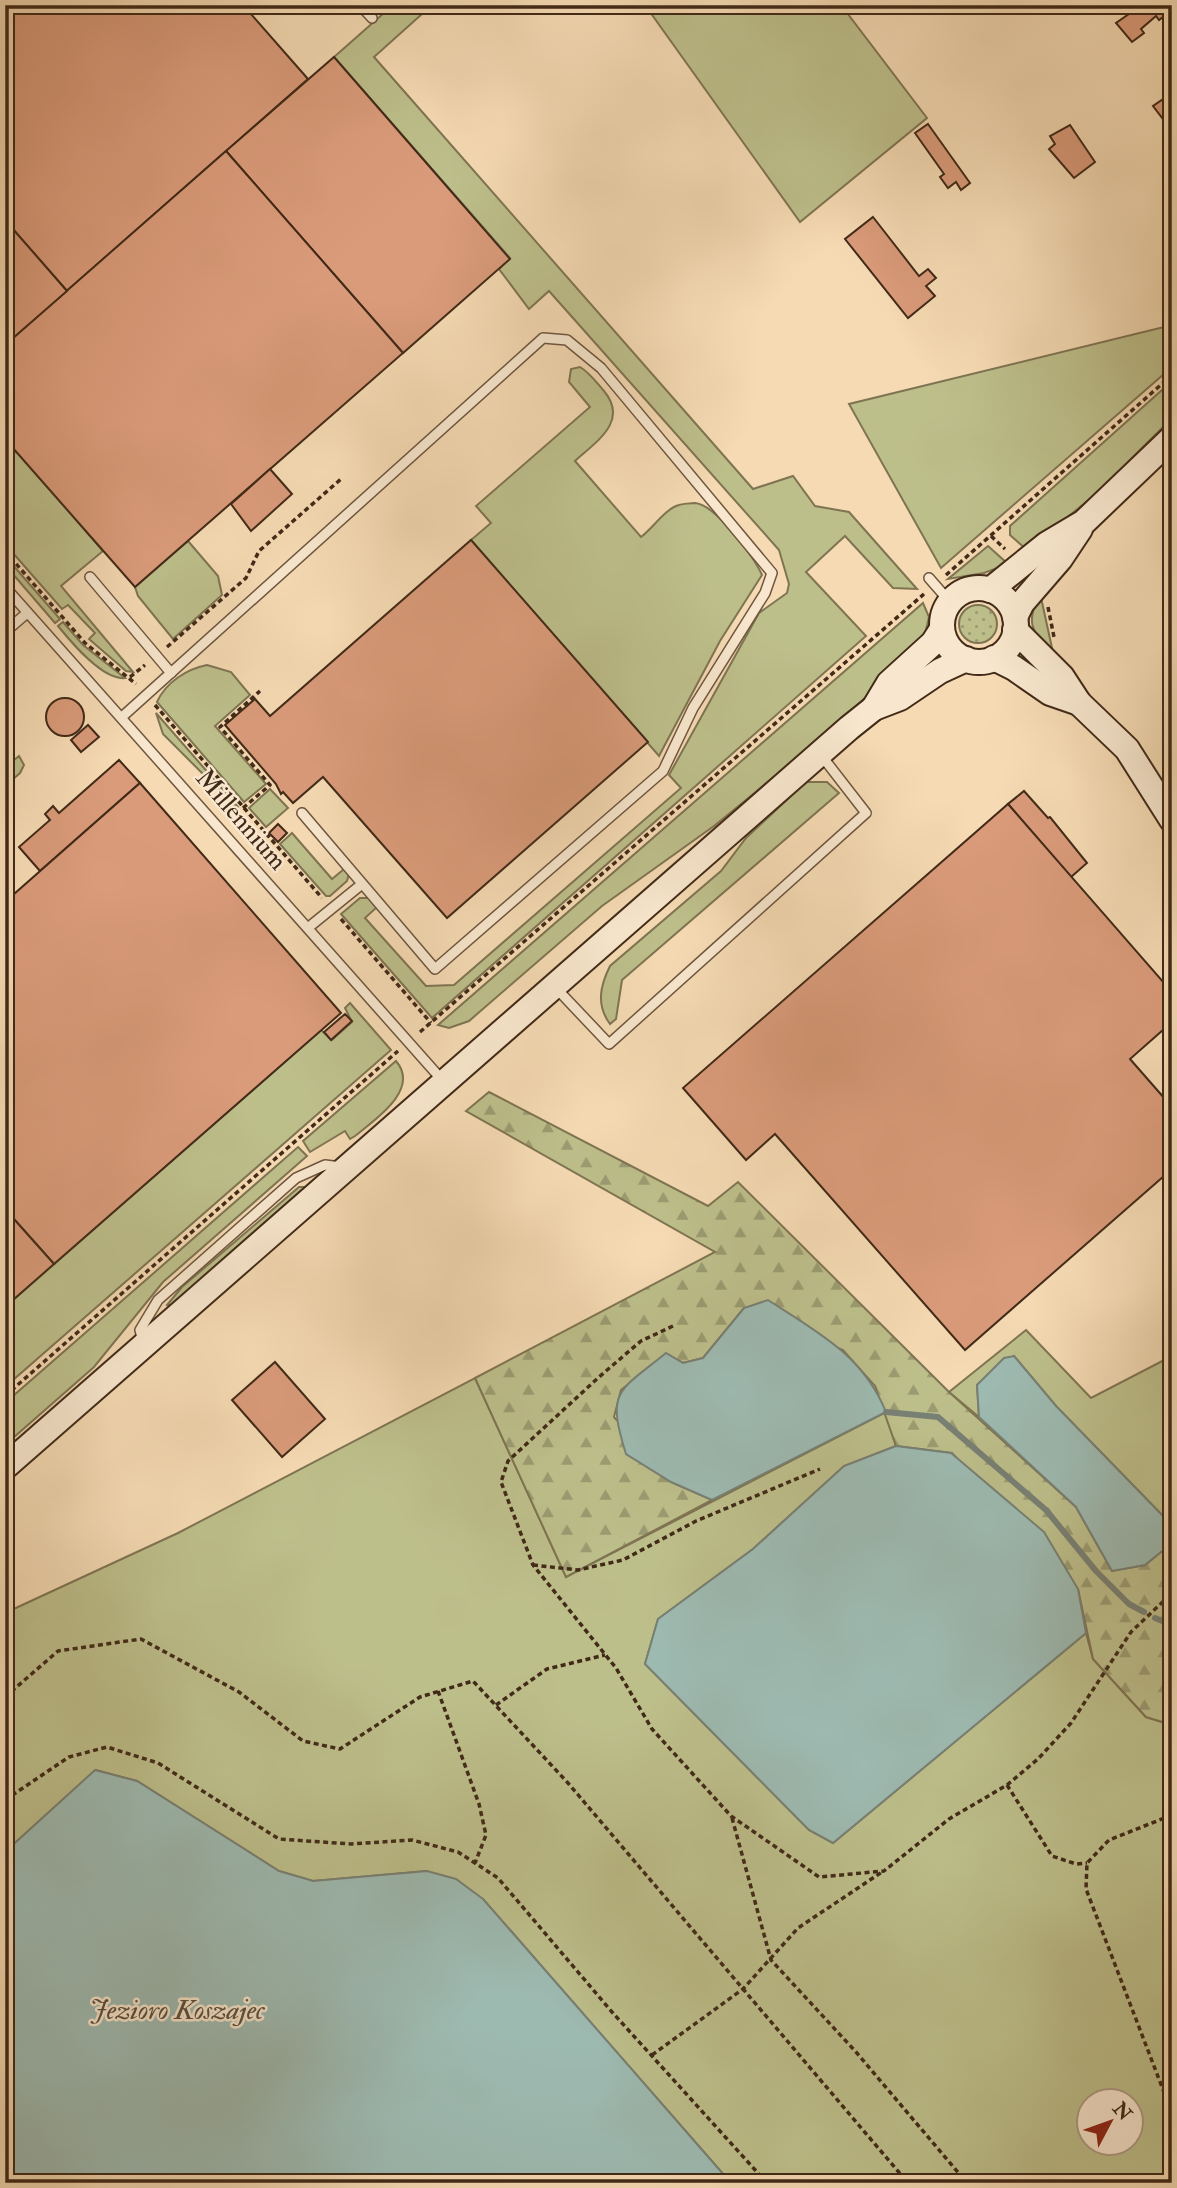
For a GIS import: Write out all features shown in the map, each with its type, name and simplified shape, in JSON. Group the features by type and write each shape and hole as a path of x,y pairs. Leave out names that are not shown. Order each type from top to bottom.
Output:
{"street":[{"path":"990,590 1047,544 1084,522 1172,438"},
{"path":"1084,522 1060,559 1022,603 1015,624 1010,644 994,658 975,662 966,659 950,647 942,629 943,615 938,588 990,590 1007,600 1015,624 1062,677 1079,703 1127,749 1172,820"},
{"path":"5,1467 874,708 889,683 933,643 942,629"},
{"path":"994,658 1014,668 1050,693 1079,703"},
{"path":"874,708 900,698 940,671 966,659"}],"lane":[{"path":"360,5 372,18"},
{"path":"122,716 543,338 567,340 601,368 772,573 765,593 693,709 663,771 435,969 302,813"},
{"path":"90,577 171,673"},
{"name":"Millennium","path":"5,587 444,1082"},
{"path":"5,632 27,613"},
{"path":"555,987 609,1044 866,813 820,754"},
{"path":"309,927 362,884"}],"path":[{"path":"5,1396 409,1042 938,588 1172,375"},
{"path":"130,677 246,578 259,551 341,479"},
{"path":"5,551 85,643 130,677 431,1023"},
{"path":"243,808 270,785 220,727 260,691"},
{"path":"673,1326 640,1341 508,1461 501,1482 533,1565 606,1655 652,1729 732,1816 820,1877 884,1871"},
{"path":"533,1565 578,1570 623,1560 696,1521 820,1469"},
{"path":"652,2055 743,1989 798,1928 884,1871 949,1819 1007,1785 1038,1759 1072,1723 1131,1632 1172,1593"},
{"path":"5,1697 58,1651 141,1639 239,1692 303,1741 340,1749 420,1697 473,1681 568,1783 908,2183"},
{"path":"496,1704 547,1669 606,1655"},
{"path":"438,1691 478,1804 486,1835 475,1863"},
{"path":"5,1800 69,1757 107,1747 158,1763 279,1839 351,1844 412,1840 458,1852 498,1878 767,2183"},
{"path":"1007,1785 1052,1856 1076,1864 1087,1863 1109,1840 1172,1815"},
{"path":"732,1816 771,1960 856,2052 967,2183"},
{"path":"1087,1863 1086,1889 1172,2113"}],"green space":[{"path":"393,5 432,5 374,57 753,489 793,476 815,506 849,512 917,589 893,588 845,536 806,572 866,636 432,1018 341,914 360,898 370,898 377,907 365,918 426,986 454,985 681,788 669,775 759,613 787,593 789,584 779,550 549,291 529,309 499,269 510,258 334,57"},
{"path":"645,5 841,5 927,118 800,222"},
{"path":"1172,325 1172,367 941,568 849,404"},
{"path":"580,367 604,391 611,402 613,412 607,430 575,461 641,537 674,507 695,503 713,512 723,522 743,545 762,575 720,641 659,756 471,540 491,523 476,506 590,407 569,382 571,369"},
{"path":"1172,381 1172,418 1096,494 1027,550 1010,535 1010,526"},
{"path":"5,449 11,456 16,451 103,551 61,586 133,672 126,671 89,639 95,633 68,605 62,609 5,544"},
{"path":"188,541 218,576 222,595 173,639 138,596 135,587"},
{"path":"988,546 1008,564 984,573 948,579"},
{"path":"5,556 60,619 55,623 5,565"},
{"path":"1040,593 1054,657 1033,628 1032,613"},
{"path":"923,603 929,617 925,634 900,664 834,728 714,826 602,906 469,1021 449,1028 438,1025"},
{"path":"978,605 991,611 997,624 991,637 978,643 965,637 959,624 965,611"},
{"path":"63,622 83,645 125,678 107,673 88,659 58,626"},
{"path":"207,665 231,672 250,695 215,726 266,784 244,802 157,702 166,688 178,678"},
{"path":"156,713 238,807 237,808 163,734"},
{"path":"19,756 24,765 20,773 5,786 5,763 8,765"},
{"path":"806,782 827,782 839,793 622,980 616,1019 610,1024 603,1010 601,995 610,966 721,871 746,838"},
{"path":"270,789 288,808 266,827 249,808"},
{"path":"292,833 332,879 344,869 349,874 347,881 330,896 326,896 280,844"},
{"path":"350,1003 391,1050 5,1387 5,1307 321,1030 332,1040 352,1022 345,1008"},
{"path":"396,1061 402,1072 403,1083 392,1104 350,1139 345,1131 310,1152 303,1141"},
{"path":"489,1092 708,1206 738,1182 949,1392 1076,1507 1112,1571 1145,1565 1172,1543 1172,1725 1146,1717 1093,1659 1078,1589 952,1453 896,1446 875,1386 843,1350 744,1308 703,1358 683,1363 666,1354 621,1390 614,1417 671,1482 712,1500 566,1577 475,1378 715,1252 466,1111"},
{"path":"298,1147 307,1156 163,1282 94,1367 5,1445 5,1403"},
{"path":"299,1187 306,1187 171,1306 167,1305 182,1287"},
{"path":"1026,1330 1091,1398 1172,1356 1172,1530 1162,1515 1056,1406 1014,1356 977,1385 979,1417 949,1392"},
{"path":"475,1378 566,1577 886,1412 896,1446 844,1466 753,1549 658,1619 645,1664 809,1830 833,1843 1086,1633 1093,1659 1146,1717 1172,1725 1172,2183 731,2183 483,1899 427,1871 313,1881 279,1871 137,1781 96,1770 5,1852 5,1613 178,1533"}],"water":[{"path":"768,1300 821,1334 851,1360 865,1375 886,1412 712,1500 671,1482 626,1454 617,1417 617,1404 627,1385 666,1353 683,1363 703,1358 744,1308"},
{"path":"1014,1356 1056,1406 1162,1515 1172,1530 1172,1543 1145,1565 1112,1571 1076,1507 979,1417 977,1385 1004,1358"},
{"path":"896,1446 951,1453 1044,1532 1078,1589 1086,1633 833,1843 809,1830 645,1664 658,1619 753,1549 844,1466"},
{"name":"Jezioro Koszajec","path":"95,1770 137,1781 279,1871 313,1881 427,1871 456,1879 483,1899 731,2183 5,2183 5,1852"}],"building":[{"path":"5,5 243,5 308,79 67,291 5,220"},
{"path":"1142,5 1162,5 1168,13 1159,20 1156,16 1141,29 1144,33 1132,42 1116,23"},
{"path":"334,57 510,259 403,353 226,151"},
{"path":"1172,93 1172,118 1166,123 1153,106"},
{"path":"928,124 970,183 961,190 956,182 948,188 940,177 944,174 915,133"},
{"path":"1070,125 1095,162 1074,178 1049,149 1055,144 1050,136"},
{"path":"226,151 403,353 135,587 5,439 5,345"},
{"path":"873,217 919,276 928,269 936,278 926,286 935,296 908,318 845,239"},
{"path":"5,220 67,291 5,345"},
{"path":"270,469 292,494 251,531 231,504"},
{"path":"471,540 648,742 447,918 323,777 293,803 283,792 281,794 276,784 225,725 255,699 270,716"},
{"path":"65,698 78,704 84,717 78,730 65,736 52,730 46,717 52,704"},
{"path":"88,725 99,737 81,752 71,740"},
{"path":"119,760 140,783 40,871 19,847 50,820 45,814 53,806 59,813"},
{"path":"140,783 341,1013 54,1264 5,1209 5,902"},
{"path":"1024,791 1048,818 1050,817 1087,863 1071,877 1008,804"},
{"path":"1008,804 1172,992 1172,1022 1130,1059 1172,1107 1172,1169 965,1350 775,1134 746,1160 683,1088"},
{"path":"278,824 287,833 278,842 269,833"},
{"path":"345,1014 352,1021 331,1040 324,1032"},
{"path":"5,1209 54,1264 5,1307"},
{"path":"275,1362 325,1419 282,1457 232,1400"}],"waterway":[{"path":"886,1412 938,1417 1046,1510 1096,1571 1129,1604 1144,1612"},
{"path":"1155,1618 1172,1625"}]}
